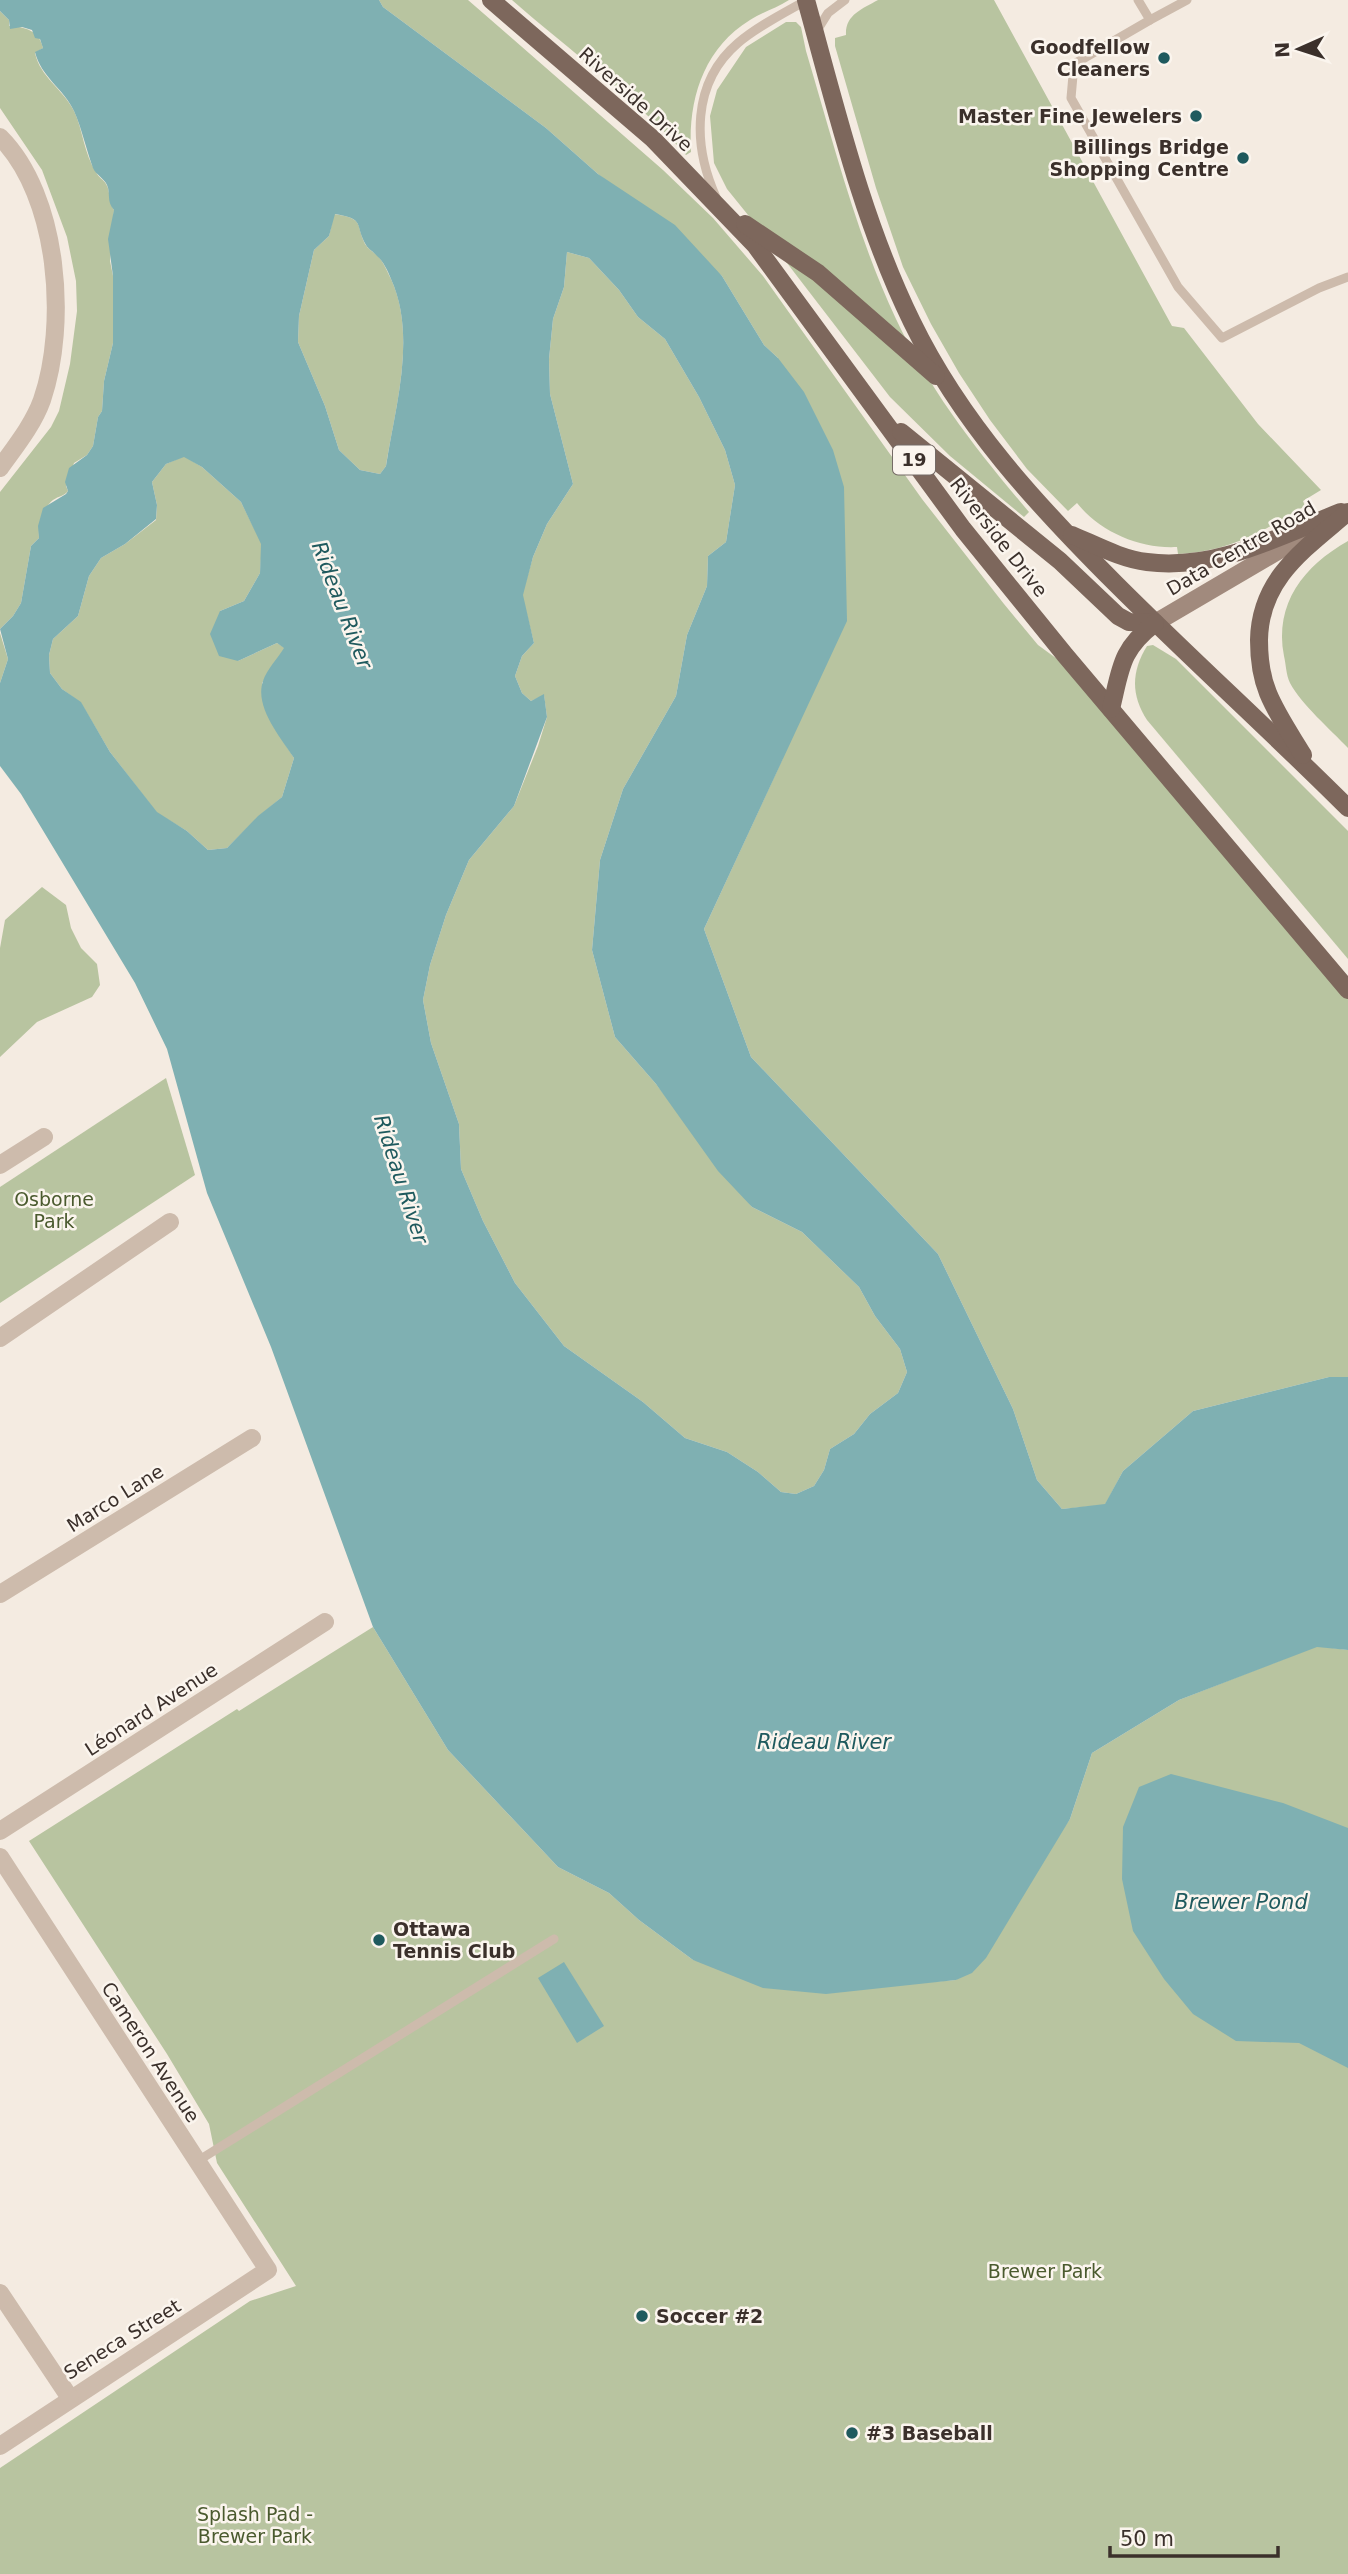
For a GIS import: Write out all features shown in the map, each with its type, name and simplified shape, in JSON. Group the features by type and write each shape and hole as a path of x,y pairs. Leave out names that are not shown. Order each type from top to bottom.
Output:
{"main road":[{"name":"Riverside Drive","path":"491,0 653,139 755,245 963,529 1348,990"},
{"path":"806,0 880,251 912,323 949,387 1001,460 1064,531 1348,808"},
{"path":"722,209 818,273 949,387"},
{"path":"882,417 1060,561 1118,616 1129,622 1155,622"},
{"path":"1064,531 1144,562 1180,564 1231,555 1348,510"},
{"path":"1315,776 1265,687 1259,652 1261,621 1270,589 1282,573 1348,510"},
{"name":"Data Centre Road","path":"1155,622 1348,510"},
{"path":"1111,709 1122,664 1131,645 1155,622"}],"street":[{"path":"0,137 23,168 39,201 49,239 55,306 52,362 41,403 20,442 0,468"},
{"path":"0,1165 44,1137"},
{"path":"0,1338 170,1222"},
{"name":"Marco Lane","path":"0,1594 251,1438"},
{"name":"Léonard Avenue","path":"0,1831 325,1622"},
{"name":"Cameron Avenue","path":"0,1857 268,2270"},
{"name":"Seneca Street","path":"0,2446 268,2270"},
{"path":"0,2293 70,2398"}],"lane":[{"path":"722,209 703,166 700,108 706,90 723,59 736,45 751,32 806,0"},
{"path":"815,33 828,13 845,0"},
{"path":"1138,0 1150,20"},
{"path":"1188,0 1074,64 1071,98 1178,287 1222,338 1319,288 1348,277"},
{"path":"197,2162 554,1939"}],"green space":[{"path":"379,0 468,0 663,170 713,218 763,276 922,499 1004,604 1038,645 1090,683 1348,990 1348,1377 1329,1377 1193,1411 1123,1471 1105,1505 1062,1509 1037,1480 1013,1409 938,1254 751,1057 704,929 783,758 778,358 764,345 722,276 546,128 383,7"},
{"path":"512,0 789,0 755,17 734,32 710,61 696,95 692,114 691,152 686,155 624,94"},
{"path":"878,0 994,0 1172,326 1184,328 1258,424 1321,490 1303,501 1305,506 1245,539 1214,549 1178,554 1177,547 1149,545 1122,537 1097,522 1077,503 1068,511 1027,469 990,420 931,324 903,267 876,188 835,46 835,38 846,35 851,18"},
{"path":"0,11 9,20 9,26 35,33 41,42 43,48 35,53 38,61 74,111 89,158 108,187 114,210 110,261 113,276 113,343 104,381 102,411 98,417 93,446 87,455 74,463 66,486 68,491 49,503 44,512 39,538 31,546 21,603 0,629 0,492 51,427 59,411 70,364 77,311 76,281 67,237 42,170 0,108"},
{"path":"786,22 796,22 801,27 857,221 896,319 909,346 956,420 1029,512 1024,517 950,456 890,397 727,189 714,163 710,116 717,90 746,47"},
{"path":"334,214 355,220 365,244 385,266 399,301 402,372 386,466 380,474 360,470 339,450 325,406 298,342 299,316 314,250 329,236"},
{"path":"567,252 589,258 619,290 638,317 665,339 699,397 725,450 735,485 726,542 708,556 707,586 687,635 676,696 623,789 600,860 592,950 615,1037 656,1084 752,1207 802,1232 859,1287 875,1316 900,1349 907,1372 898,1393 870,1414 854,1434 830,1449 824,1470 814,1486 796,1494 781,1492 758,1472 727,1452 685,1438 643,1402 564,1346 515,1283 483,1221 461,1169 459,1124 431,1043 423,1000 430,965 446,915 469,860 514,806 547,717 544,695 531,701 522,693 515,676 522,656 534,643 522,595 533,557 547,524 573,484 550,394 549,359 553,319 564,287"},
{"path":"184,456 202,467 241,502 262,544 260,573 244,601 220,611 238,661 277,643 285,648 262,683 274,727 294,758 282,797 227,848 208,850 187,831 157,813 110,752 81,703 62,689 50,673 49,655 53,639 78,616 89,576 101,558 125,544 156,520 157,505 152,482 166,464"},
{"path":"1348,541 1348,748 1309,708 1290,683 1282,637 1288,603 1296,588 1318,562"},
{"path":"0,633 8,659 0,683"},
{"path":"1153,645 1176,659 1348,831 1348,959 1147,720 1138,702 1135,683 1142,656 1147,646"},
{"path":"42,887 66,905 71,928 81,948 97,964 100,985 92,997 37,1022 0,1057 0,948 5,920"},
{"name":"Osborne Park","path":"166,1078 195,1175 0,1303 0,1187"},
{"name":"Brewer Park","path":"373,1627 448,1750 558,1867 609,1893 639,1920 693,1960 918,1983 956,1980 1070,1819 1092,1753 1179,1700 1317,1646 1348,1650 1348,2574 0,2574 0,2468 250,2301 296,2286 217,2163 209,2124 167,2054 29,1841 237,1709 239,1711"}],"water":[{"name":"Rideau River","path":"0,0 379,0 383,7 546,128 598,174 675,225 722,276 764,345 778,358 804,392 833,450 844,487 847,621 704,929 751,1057 938,1254 1013,1409 1037,1480 1062,1509 1105,1504 1123,1471 1193,1411 1329,1377 1348,1377 1348,1650 1317,1647 1179,1700 1092,1753 1070,1819 986,1958 972,1973 956,1980 826,1994 763,1988 693,1960 639,1920 609,1893 558,1867 448,1750 373,1627 271,1347 207,1193 167,1049 135,983 21,794 0,766 0,683 8,659 0,629 21,603 31,546 39,538 38,526 43,508 68,491 65,482 69,468 87,455 93,446 98,417 102,411 104,381 113,343 113,276 108,239 114,210 110,204 107,185 93,168 70,103 38,61 35,52 43,48 40,39 35,38 32,30 22,27 10,29 9,20 0,11","holes":["335,214 351,218 358,224 367,246 387,270 399,301 402,372 386,466 380,474 360,470 339,450 325,406 298,342 299,316 314,250 329,236","567,252 589,258 619,290 638,317 665,339 699,397 725,450 735,485 726,542 708,556 707,586 687,635 676,696 623,789 600,860 592,950 615,1037 656,1084 718,1171 752,1207 802,1232 859,1287 875,1316 900,1349 907,1372 898,1393 870,1414 854,1434 830,1449 824,1470 814,1486 796,1494 781,1492 758,1472 727,1452 685,1438 643,1402 564,1346 515,1283 483,1221 461,1169 459,1124 431,1043 423,1000 430,965 446,915 469,860 514,806 547,717 544,694 531,701 522,693 515,676 522,656 534,643 523,595 533,557 547,524 573,484 550,394 549,359 553,319 564,287","184,457 202,467 241,502 261,544 260,573 244,601 220,611 210,634 219,656 238,661 277,643 284,648 265,677 261,691 265,712 294,758 282,797 258,816 227,848 208,850 187,831 157,812 110,752 81,702 62,689 50,673 49,655 53,639 78,616 89,576 101,558 125,544 156,519 157,505 152,482 166,464"]},
{"name":"Brewer Pond","path":"1171,1774 1283,1803 1348,1828 1348,2068 1299,2043 1236,2041 1193,2014 1164,1979 1133,1931 1122,1879 1123,1827 1139,1787"},
{"path":"564,1962 604,2026 577,2043 538,1978"}],"place":[{"name":"Goodfellow Cleaners","path":"1164,58"},
{"name":"Master Fine Jewelers","path":"1196,116"},
{"name":"Billings Bridge Shopping Centre","path":"1243,158"},
{"name":"Ottawa Tennis Club","path":"379,1940"},
{"name":"Soccer #2","path":"642,2316"},
{"name":"#3 Baseball","path":"852,2433"}],"park label":[{"name":"Splash Pad - Brewer Park","path":"255,2525"}]}
